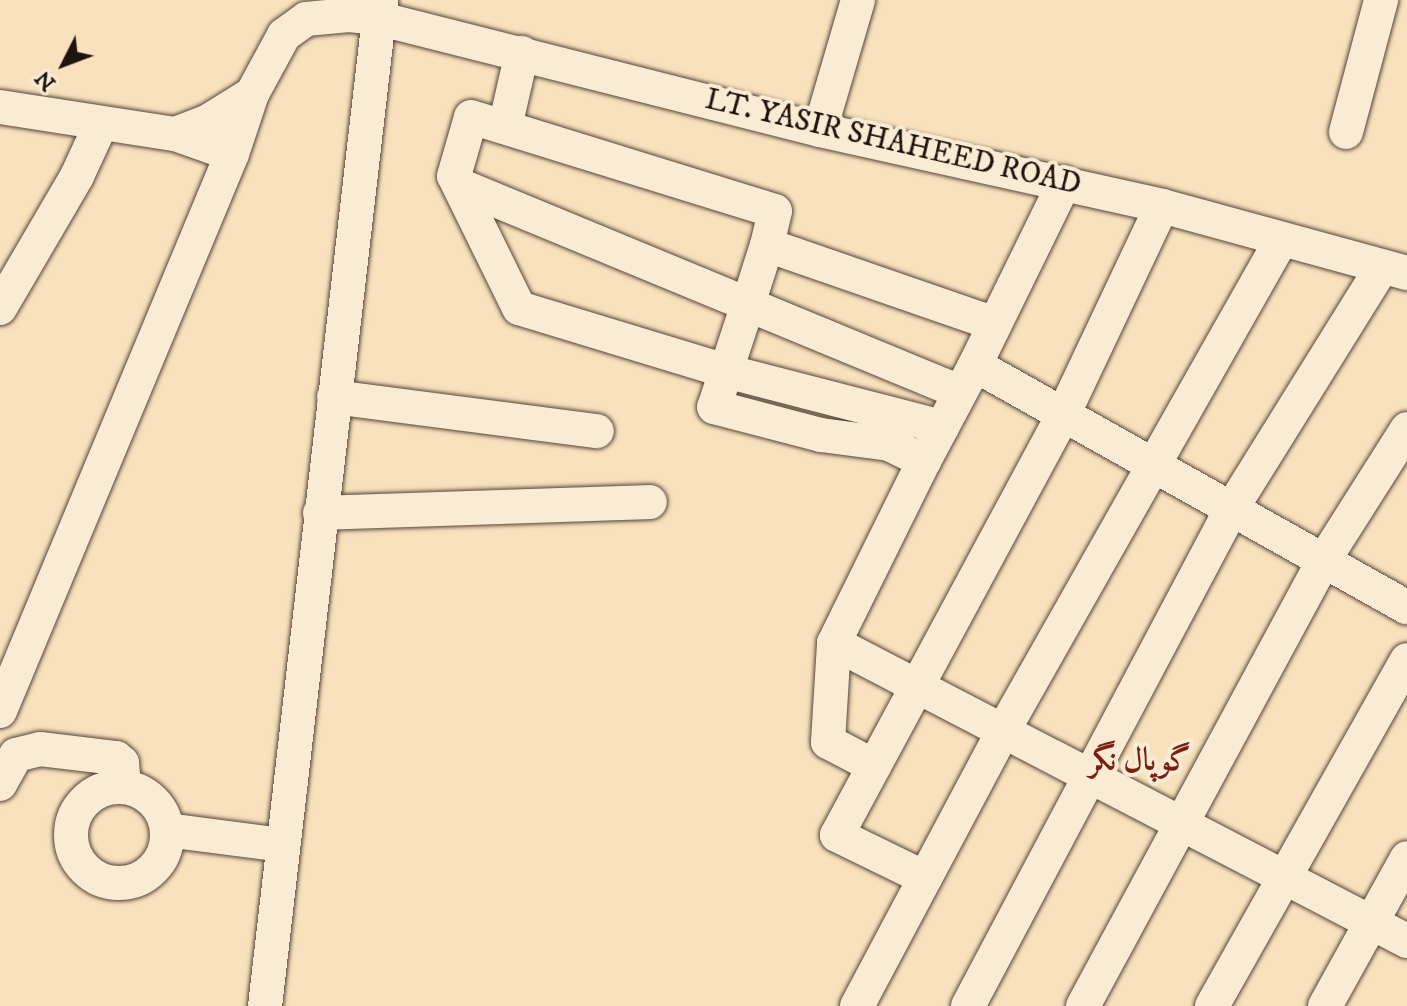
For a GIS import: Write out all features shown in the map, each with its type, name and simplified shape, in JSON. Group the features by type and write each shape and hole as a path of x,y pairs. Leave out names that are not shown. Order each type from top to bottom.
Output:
{"street":[{"path":"820,130 858,0"},
{"path":"1346,132 1381,0"},
{"path":"265,1006 379,9"},
{"name":"LT. YASIR SHAHEED ROAD","path":"0,711 232,154 252,94 293,25 325,15 379,9 522,53 820,130 1162,206 1280,242 1394,270"},
{"path":"505,127 522,53"},
{"path":"175,134 207,122 252,94"},
{"path":"0,107 100,126 175,134 232,154"},
{"path":"924,461 889,444 821,435 714,407 726,371 749,301 767,245 775,211 471,117 454,176 519,308 726,371 942,427"},
{"path":"0,308 77,176 100,126"},
{"path":"874,766 828,742 834,643 1064,183"},
{"path":"459,185 749,301 1064,413 1407,607"},
{"path":"925,878 837,835 1064,413 1162,206"},
{"path":"857,1006 1003,731 1152,463 1280,242"},
{"path":"767,245 981,319 992,329"},
{"path":"968,1006 1232,508 1394,270"},
{"path":"334,397 597,431"},
{"path":"1083,1006 1324,560 1407,429"},
{"path":"320,513 650,502"},
{"path":"834,643 1407,941"},
{"path":"1212,1006 1407,660"},
{"path":"0,784 16,755 40,749 116,758 122,763 124,787"},
{"path":"124,787 153,801 166,840 142,878 125,883 90,874 78,861 71,844 78,810 106,788 124,787"},
{"path":"166,840 282,857"},
{"path":"1325,1006 1407,858"}],"district":[{"name":"گوپال نگر","path":"1140,761"}]}
